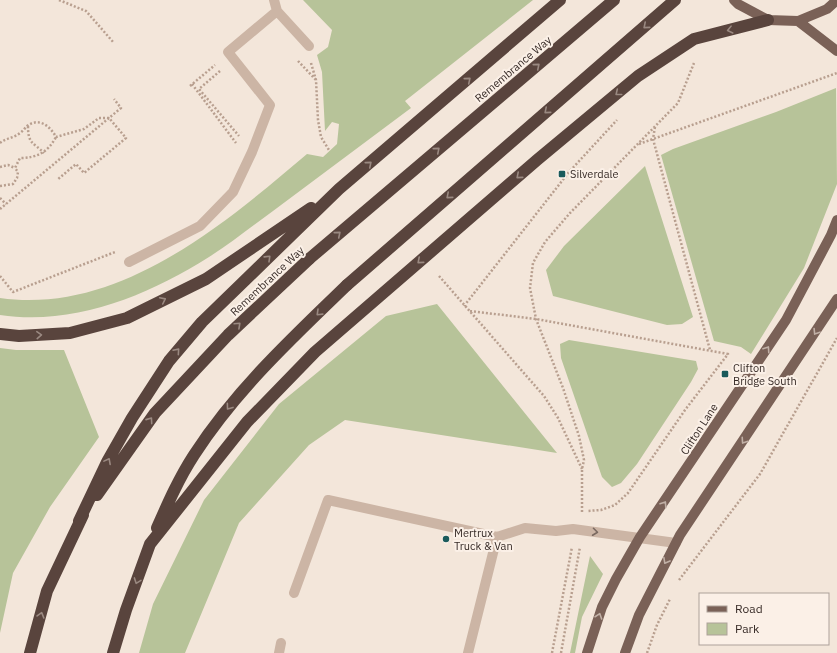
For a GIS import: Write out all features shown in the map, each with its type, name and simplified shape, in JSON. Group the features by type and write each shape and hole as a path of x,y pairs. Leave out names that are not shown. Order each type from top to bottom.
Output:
{"highway":[{"path":"79,521 107,462 169,361 202,322 339,189 560,0"},
{"name":"Remembrance Way","path":"30,653 47,591 79,521 155,413 228,335 308,259 614,0"},
{"path":"113,653 126,610 150,544 174,489 191,460 234,400 275,355 347,285 675,0"},
{"path":"150,544 247,422 315,352 537,160 638,76 694,39 768,20"},
{"path":"0,334 19,336 70,333 127,318 206,279 339,189"}],"main road":[{"path":"734,0 738,4 768,20 798,21 827,9 837,0"},
{"path":"798,21 837,51"},
{"name":"Clifton Lane","path":"587,653 602,607 640,537 786,320 831,235 837,220"},
{"path":"625,653 639,615 676,543 837,299"}],"lane":[{"path":"274,0 277,11 309,46"},
{"path":"129,262 200,226 233,192 252,152 270,105 228,52 277,11"},
{"path":"294,593 328,500 497,537 525,528 556,531 573,529 676,543"},
{"path":"468,653 497,537"}],"path":[{"path":"59,0 86,11 114,43"},
{"path":"439,276 544,396 558,418 582,468 584,460 579,436 563,388 536,319 530,288 533,263 545,242 570,213 639,144 678,102 695,60 694,39"},
{"path":"309,46 310,59 316,80 320,131 329,150"},
{"path":"296,59 316,80"},
{"path":"221,70 215,64 191,85 237,145 242,141 199,89 234,60"},
{"path":"639,144 837,73"},
{"path":"0,209 121,108 114,99"},
{"path":"15,168 20,158 31,158 44,153 51,146 56,137 84,129 99,118 109,118 126,138 84,173 76,164 57,180"},
{"path":"464,306 569,172 618,119"},
{"path":"0,143 6,138 19,134 28,125 39,122 50,127 56,137"},
{"path":"28,125 28,135 31,143 44,153"},
{"path":"654,127 653,139 710,350"},
{"path":"0,167 8,165 15,168 18,172 17,178 13,184 1,186 0,182"},
{"path":"0,198 6,204"},
{"path":"0,276 13,292 120,249 129,262"},
{"path":"470,311 536,319 728,354 685,410 628,493 615,505 601,510 582,512 573,510 572,549 552,653"},
{"path":"675,587 760,474 837,338"},
{"path":"561,653 580,552"},
{"path":"647,653 657,624 672,593"}],"green space":[{"path":"303,0 533,0 405,101 411,108 209,257 161,284 109,305 82,312 55,316 28,317 0,315 0,298 44,300 86,293 127,279 166,259 204,235 240,209 307,154 323,157 337,144 339,124 332,122 325,131 322,72 317,55 328,47 332,30"},
{"path":"836,88 837,184 804,268 751,354 741,347 714,341 661,155 673,149 776,112"},
{"path":"645,166 693,317 682,324 667,325 553,296 546,270 564,246"},
{"path":"437,304 557,453 345,420 309,445 239,523 185,653 139,653 153,604 204,500 279,404 386,316"},
{"path":"569,340 696,361 698,369 691,382 637,464 621,483 612,487 602,477 561,358 560,344"},
{"path":"0,348 16,350 64,350 99,437 50,507 13,573 0,633"},
{"path":"590,556 603,574 582,617 575,653 570,653"}],"place":[{"name":"Silverdale","path":"562,174"},
{"name":"Clifton Bridge South","path":"725,374"},
{"name":"Mertrux Truck & Van","path":"446,539"}]}
